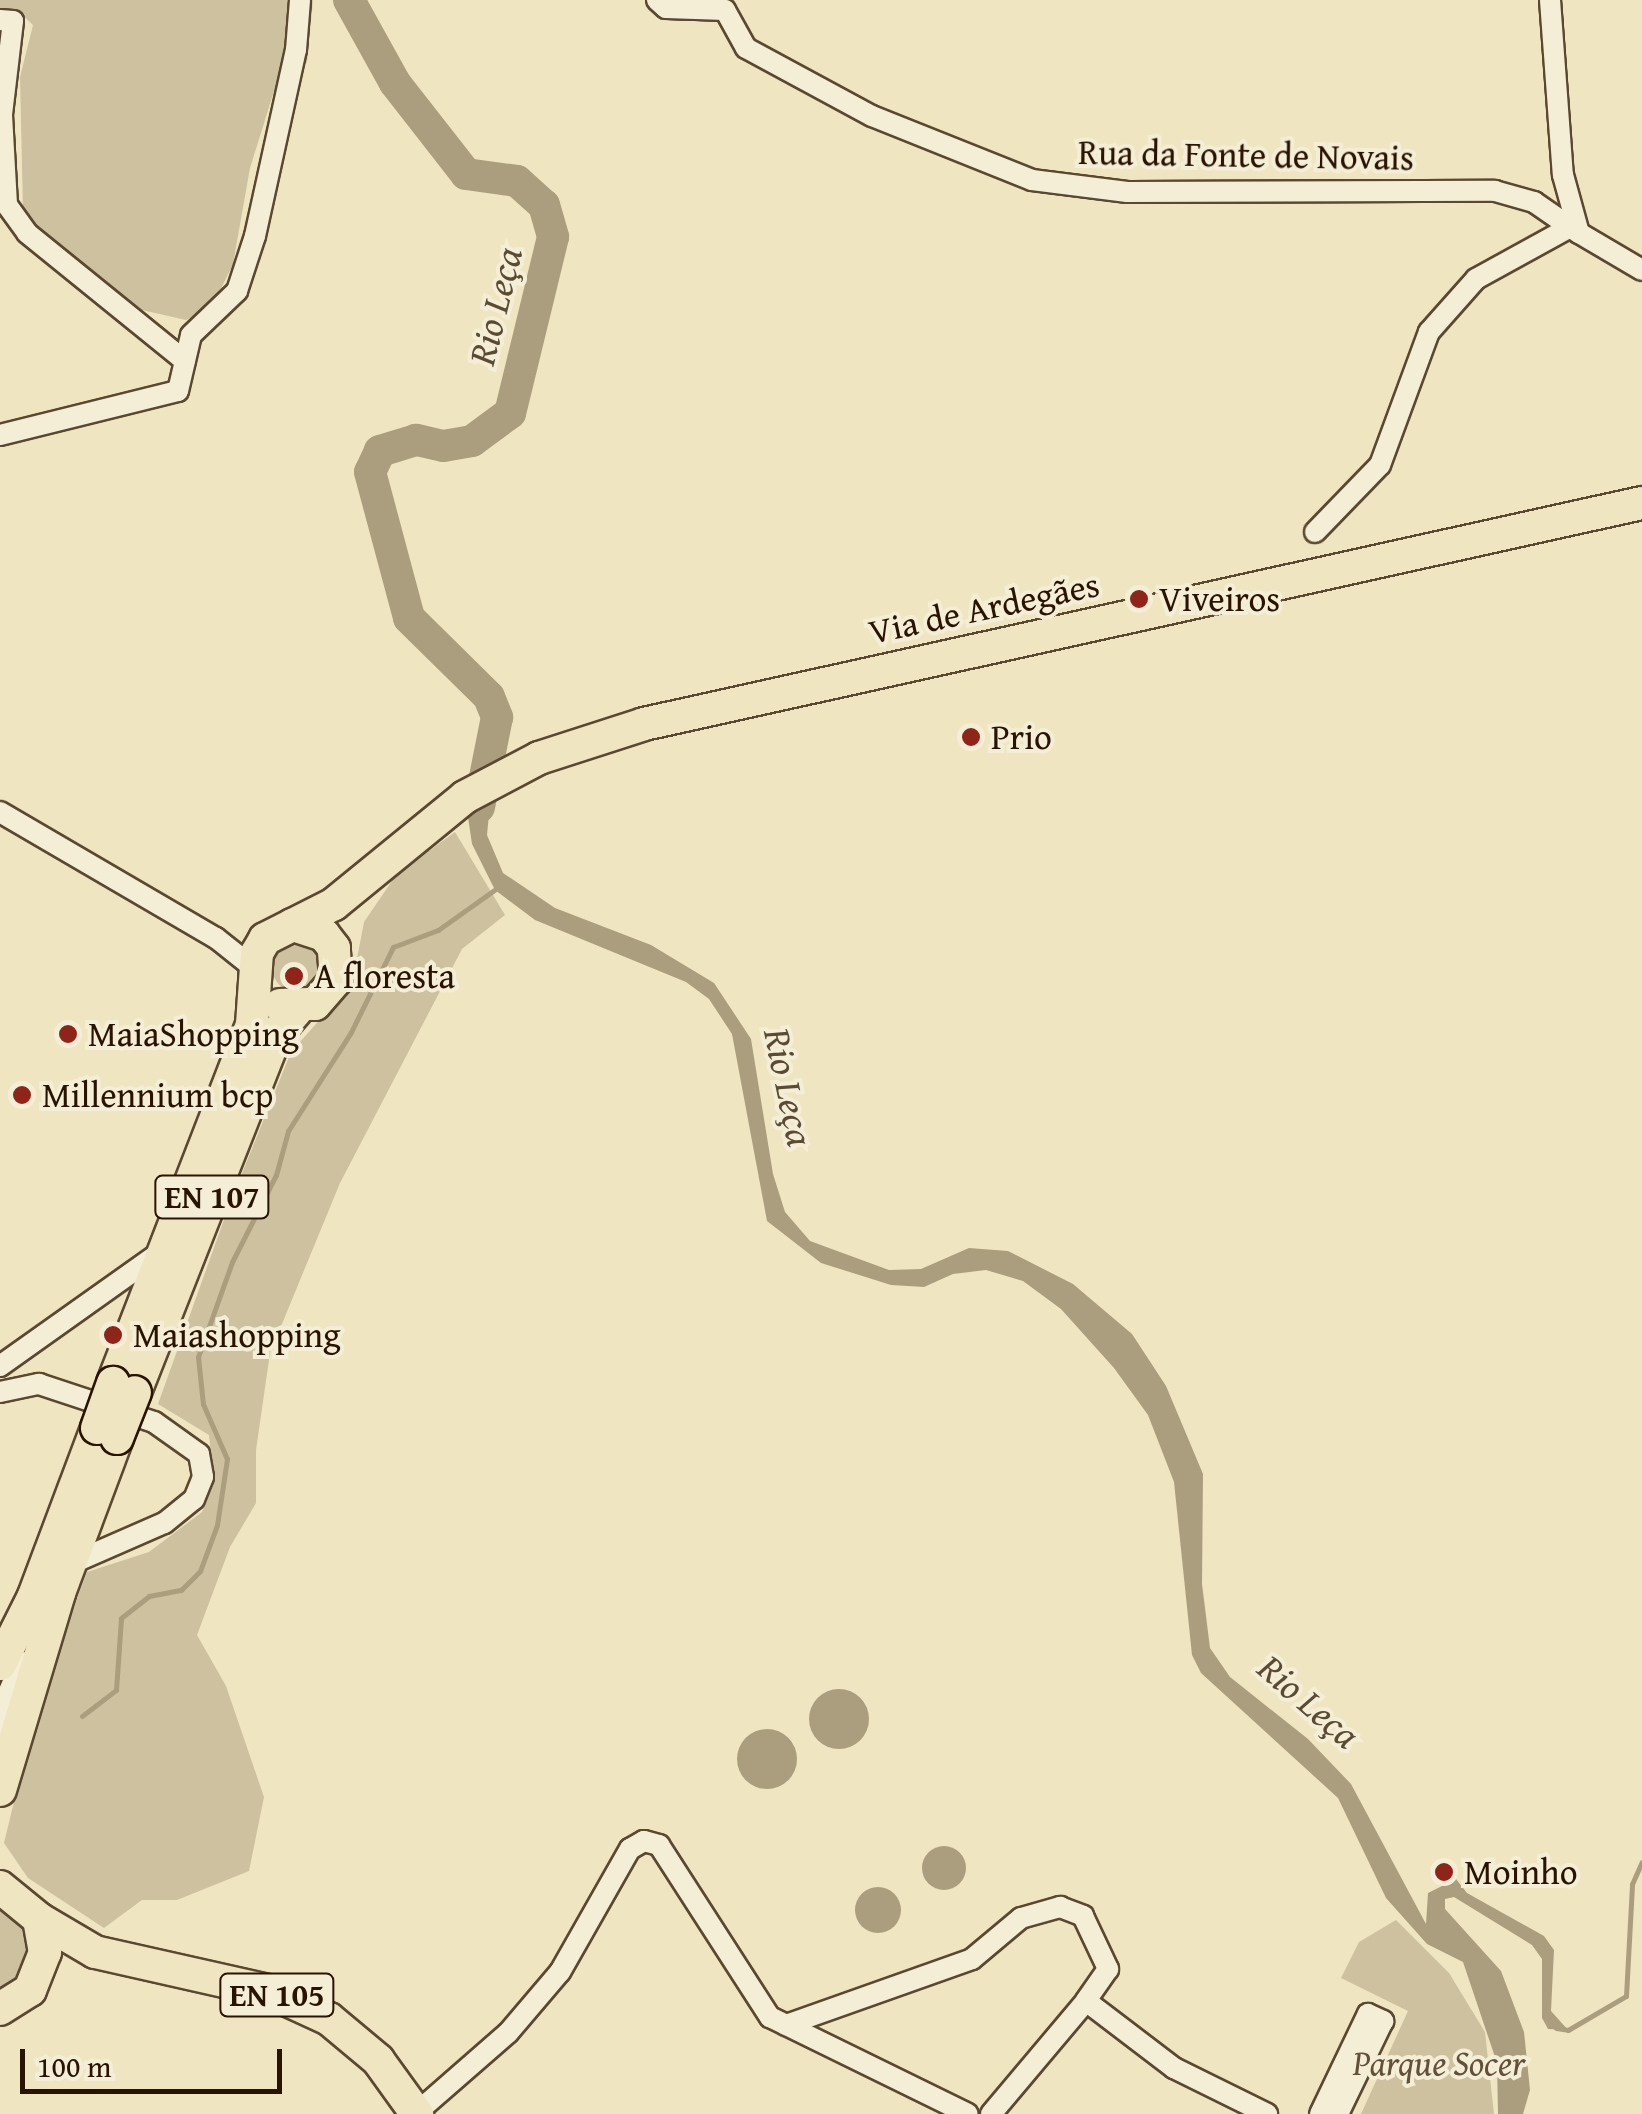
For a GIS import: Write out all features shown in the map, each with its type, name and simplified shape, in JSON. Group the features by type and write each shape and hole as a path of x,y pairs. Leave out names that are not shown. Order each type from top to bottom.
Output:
{"main road":[{"name":"Via de Ardegães","path":"124,1388 165,1249 252,1024 265,939 334,904 433,818 539,758 644,724 1642,503"},
{"name":"Via de Ardegães","path":"0,1714 54,1584 124,1388 276,1034 299,1008 328,994 336,980 334,948 342,919 376,869"},
{"path":"294,925 324,935 334,948"},
{"path":"257,977 269,998 299,1008"},
{"name":"Via de Ardegães","path":"0,1724 107,1433"},
{"name":"Via de Ardegães","path":"0,1664 54,1584"},
{"name":"Via de Ardegães","path":"0,1790 54,1584"},
{"name":"EN 105","path":"0,1886 38,1919 95,1952 268,1991 329,2019 378,2060 416,2114"},
{"path":"3,2012 30,1990 42,1968 38,1919"},
{"name":"EN 105","path":"42,1968 95,1952"}],"street":[{"path":"0,436 178,391 191,335 237,290 255,236 296,50 300,0"},
{"name":"Rua da Fonte de Novais","path":"657,0 666,8 726,10 746,48 872,116 1032,180 1127,192 1495,191 1534,202 1573,231"},
{"path":"1550,0 1563,175 1573,231"},
{"path":"6,21 2,115 6,205 27,233 185,361"},
{"path":"1573,231 1642,270"},
{"path":"1315,532 1380,465 1429,332 1476,280 1573,231"},
{"path":"0,812 216,938 257,977"},
{"path":"0,1366 165,1249"},
{"path":"0,1392 38,1384 154,1422 199,1454 202,1477 194,1500 164,1523 54,1584"},
{"path":"416,2114 508,2033 560,1972 630,1848 644,1841 659,1845 770,2017 968,2114"},
{"path":"786,2025 972,1959 1021,1918 1060,1907 1083,1916 1108,1969 991,2114"},
{"path":"1086,2000 1174,2068 1266,2114"},
{"path":"1320,2114 1368,2014 1383,2021 1338,2114"}],"green space":[{"path":"0,0 313,0 307,62 274,91 250,168 233,264 212,307 186,320 142,310 84,275 23,211 20,77 33,25 18,11 0,10"},
{"path":"455,832 505,915 462,949 340,1183 270,1353 256,1450 256,1503 230,1547 197,1635 226,1686 264,1797 249,1871 177,1900 142,1900 104,1928 28,1878 4,1843 37,1707 87,1572 149,1552 202,1512 214,1484 209,1435 158,1404 230,1203 291,1052 340,997 356,964 364,922 396,875"},
{"path":"297,942 315,949 322,967 315,985 297,992 279,985 272,967 279,949"},
{"path":"0,1899 20,1911 33,1942 26,1975 0,1996"},
{"name":"Parque Socer","path":"1396,1920 1449,1973 1485,2032 1494,2114 1361,2114 1408,2011 1341,1978 1359,1942"}],"shaded area":[{"path":"492,783 487,835 503,873 555,908 651,945 714,983 751,1039 773,1174 785,1212 810,1241 889,1270 921,1269 969,1248 1008,1251 1073,1284 1132,1334 1166,1386 1203,1474 1202,1584 1210,1648 1230,1677 1308,1739 1351,1784 1426,1924 1428,1893 1456,1879 1467,1893 1544,1936 1554,1950 1551,2011 1568,2030 1548,2029 1542,2018 1542,1959 1532,1945 1454,1897 1445,1899 1445,1909 1501,1971 1524,2032 1530,2090 1523,2114 1498,2114 1497,2063 1463,1962 1427,1944 1386,1898 1338,1798 1201,1673 1192,1655 1174,1482 1148,1415 1114,1368 1061,1309 1023,1281 986,1270 953,1274 924,1287 891,1285 821,1263 767,1221 732,1034 709,999 686,982 535,920 495,890 472,844 465,797"},
{"path":"839,1689 860,1698 869,1719 860,1740 839,1749 818,1740 809,1719 818,1698"},
{"path":"767,1729 789,1737 797,1759 789,1781 767,1789 745,1781 737,1759 745,1737"},
{"path":"944,1846 960,1852 966,1868 960,1884 944,1890 928,1884 922,1868 928,1852"},
{"path":"878,1887 894,1894 901,1910 894,1926 878,1933 862,1926 855,1910 862,1894"}],"waterway":[{"name":"Rio Leça","path":"349,0 395,83 466,174 517,181 544,205 553,237 510,413 472,441 443,446 416,440 380,451 370,472 409,618 489,697 497,717 479,807"},
{"path":"82,1716 116,1690 121,1618 149,1596 181,1590 200,1571 217,1525 227,1459 203,1404 198,1357 232,1262 276,1175 288,1131 351,1032 393,947 438,930 497,888"},
{"path":"1556,2028 1568,2030 1626,1996 1632,1884 1642,1862"}],"place":[{"name":"Viveiros","path":"1139,599"},
{"name":"Prio","path":"971,737"},
{"name":"A floresta","path":"294,976"},
{"name":"MaiaShopping","path":"68,1034"},
{"name":"Millennium bcp","path":"22,1095"},
{"name":"Maiashopping","path":"113,1335"},
{"name":"Moinho","path":"1444,1872"}]}
